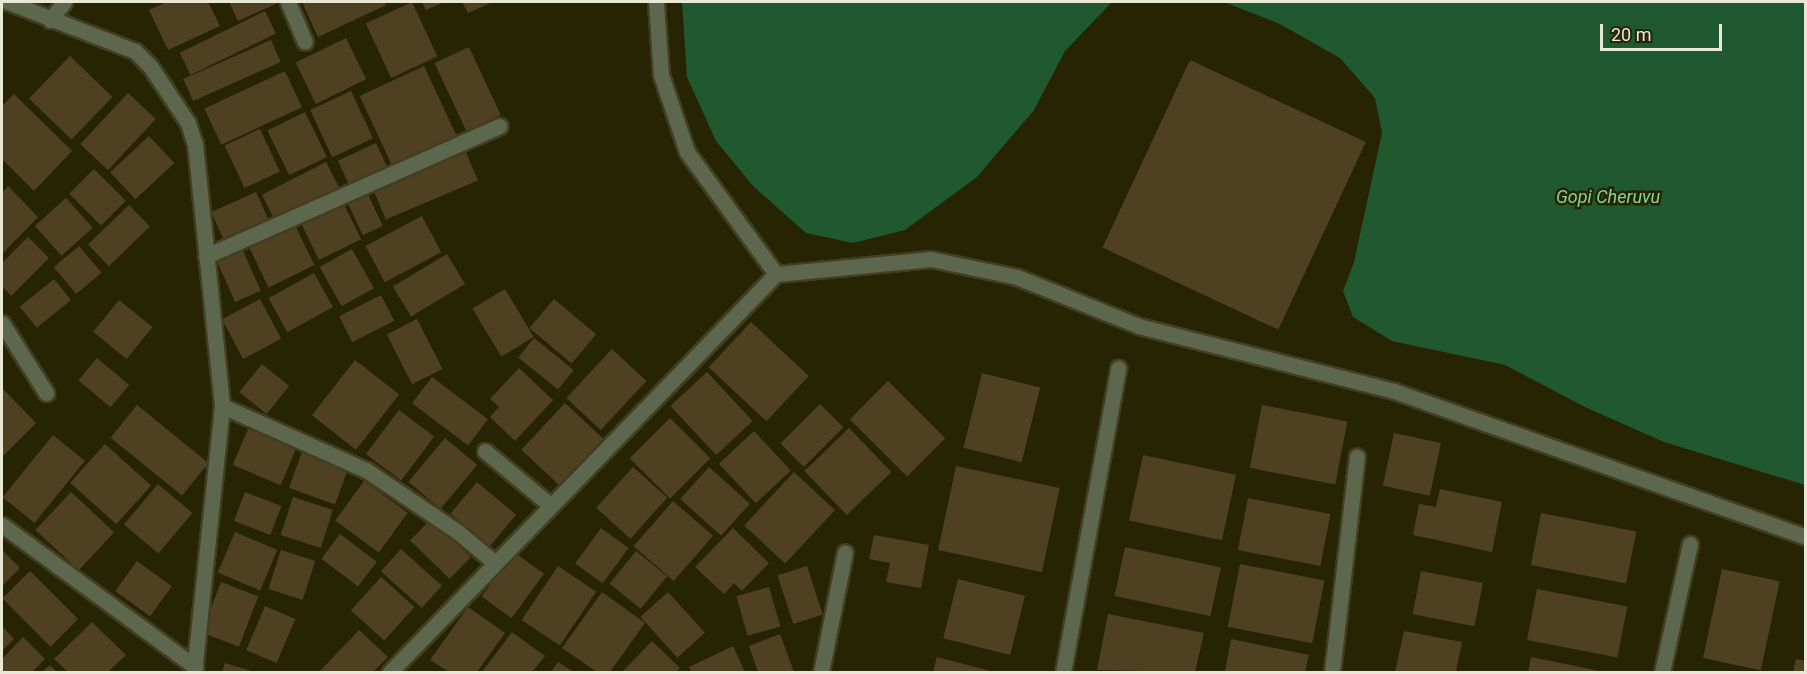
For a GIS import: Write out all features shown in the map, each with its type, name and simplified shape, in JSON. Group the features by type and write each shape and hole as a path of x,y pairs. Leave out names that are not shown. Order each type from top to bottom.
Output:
{"street":[{"path":"8,2 135,51 150,66 188,123 195,144 222,406 195,669"},
{"path":"50,20 64,2"},
{"path":"288,2 305,42"},
{"path":"656,2 661,75 687,152 776,273"},
{"path":"206,256 500,126"},
{"path":"390,672 776,273 932,259 1017,277 1139,326 1394,391 1806,537"},
{"path":"2,323 46,393"},
{"path":"1063,672 1118,368"},
{"path":"222,406 366,470 458,532 495,562"},
{"path":"485,451 550,505"},
{"path":"1332,672 1357,456"},
{"path":"2,525 195,669"},
{"path":"1662,672 1690,544"},
{"path":"821,672 845,552"}],"water":[{"path":"682,2 1112,2 1065,51 1034,110 977,177 905,230 853,243 806,233 754,187 716,141 687,77"},
{"name":"Gopi Cheruvu","path":"1224,2 1805,2 1805,485 1664,442 1585,407 1505,365 1392,341 1353,317 1343,291 1354,262 1382,133 1375,98 1340,58 1278,23"}],"building":[{"path":"167,2 208,2 220,26 168,50 149,10"},
{"path":"229,2 280,2 238,21"},
{"path":"302,2 384,2 386,5 318,37"},
{"path":"412,2 437,56 391,78 366,24"},
{"path":"422,2 444,2 426,10"},
{"path":"462,2 493,2 468,13"},
{"path":"265,11 276,33 191,75 180,53"},
{"path":"346,38 366,79 316,104 296,63"},
{"path":"271,40 281,62 193,101 183,79"},
{"path":"469,47 501,115 466,131 435,63"},
{"path":"70,56 112,97 71,139 29,98"},
{"path":"1190,60 1366,142 1278,330 1103,248"},
{"path":"424,66 457,137 393,167 360,96"},
{"path":"285,71 302,107 221,145 204,109"},
{"path":"351,91 373,138 332,157 310,110"},
{"path":"128,93 156,119 108,170 80,144"},
{"path":"14,94 72,151 34,191 2,159 2,106"},
{"path":"305,112 327,157 289,175 267,130"},
{"path":"260,129 280,172 245,188 225,145"},
{"path":"149,136 174,163 135,199 110,172"},
{"path":"376,143 389,171 351,189 338,161"},
{"path":"465,150 478,180 386,219 373,189"},
{"path":"326,162 340,190 276,222 262,195"},
{"path":"94,169 126,201 101,226 69,194"},
{"path":"8,186 38,217 2,254 2,193"},
{"path":"365,188 383,226 363,235 345,197"},
{"path":"256,192 270,223 225,243 211,212"},
{"path":"66,198 93,228 62,256 35,226"},
{"path":"341,198 361,239 319,260 299,219"},
{"path":"129,205 150,227 109,266 88,245"},
{"path":"422,216 441,252 385,282 365,246"},
{"path":"293,221 314,265 269,287 247,243"},
{"path":"28,237 49,258 11,296 2,286 2,263"},
{"path":"240,244 261,291 235,302 214,255"},
{"path":"79,246 101,273 76,294 54,267"},
{"path":"352,249 374,288 341,306 320,267"},
{"path":"447,254 465,284 411,316 393,286"},
{"path":"314,273 333,307 287,332 269,298"},
{"path":"54,279 71,300 37,328 20,307"},
{"path":"505,289 534,337 501,357 472,309"},
{"path":"381,295 394,321 352,342 339,316"},
{"path":"260,299 281,339 243,359 222,319"},
{"path":"554,299 596,334 572,363 530,328"},
{"path":"119,300 152,327 127,359 93,332"},
{"path":"417,319 442,369 412,384 387,334"},
{"path":"751,322 809,376 766,421 709,367"},
{"path":"534,338 574,370 558,390 518,357"},
{"path":"612,349 646,381 601,430 566,398"},
{"path":"97,358 129,385 111,407 78,380"},
{"path":"355,360 399,394 356,450 312,415"},
{"path":"262,364 289,386 267,414 239,392"},
{"path":"519,368 553,400 515,441 490,417 499,407 490,399"},
{"path":"707,372 753,421 716,455 670,406"},
{"path":"982,373 1040,388 1022,462 963,448"},
{"path":"432,377 488,419 468,445 412,403"},
{"path":"888,381 945,438 907,476 850,419"},
{"path":"2,388 36,423 2,457"},
{"path":"565,403 604,439 560,486 521,450"},
{"path":"820,404 843,427 804,467 780,444"},
{"path":"137,405 208,463 182,496 111,438"},
{"path":"1262,405 1347,422 1335,484 1250,468"},
{"path":"399,410 434,436 401,480 366,454"},
{"path":"670,418 710,458 670,499 630,458"},
{"path":"849,428 891,472 847,515 804,471"},
{"path":"248,429 296,449 281,485 233,465"},
{"path":"754,431 791,470 756,503 719,464"},
{"path":"1394,433 1441,443 1430,496 1383,486"},
{"path":"53,435 85,461 35,523 3,497"},
{"path":"445,438 477,465 441,509 408,482"},
{"path":"105,444 151,485 116,524 70,483"},
{"path":"302,452 348,469 335,504 289,488"},
{"path":"1143,455 1236,475 1222,540 1129,521"},
{"path":"956,466 1060,488 1042,572 938,550"},
{"path":"633,467 667,498 630,539 596,508"},
{"path":"709,467 750,504 721,536 680,499"},
{"path":"794,472 835,510 785,564 744,525"},
{"path":"364,481 408,513 379,552 335,521"},
{"path":"477,482 516,515 490,546 451,513"},
{"path":"158,484 192,513 158,554 124,525"},
{"path":"1440,489 1502,502 1492,552 1413,535 1419,504 1436,507"},
{"path":"71,492 114,532 79,570 36,530"},
{"path":"245,492 281,506 270,535 234,521"},
{"path":"293,497 333,510 321,548 281,535"},
{"path":"1248,498 1330,514 1320,566 1238,550"},
{"path":"673,501 713,536 674,581 634,546"},
{"path":"1541,513 1636,532 1626,584 1531,565"},
{"path":"431,519 471,557 450,579 410,541"},
{"path":"601,528 629,548 603,584 575,564"},
{"path":"733,528 769,563 742,591 734,583 724,594 695,567"},
{"path":"235,532 277,550 260,590 218,573"},
{"path":"340,534 377,562 358,586 321,559"},
{"path":"874,535 929,545 921,588 886,582 890,563 869,559"},
{"path":"1125,547 1221,567 1210,616 1115,596"},
{"path":"401,549 442,586 422,608 381,571"},
{"path":"2,550 20,568 2,586"},
{"path":"281,550 315,561 303,600 268,589"},
{"path":"636,551 667,576 641,609 610,584"},
{"path":"514,552 544,574 512,618 482,596"},
{"path":"137,561 172,586 150,616 115,591"},
{"path":"1240,564 1324,580 1312,643 1228,627"},
{"path":"558,566 596,592 560,646 522,620"},
{"path":"807,566 823,615 793,624 778,576"},
{"path":"1722,569 1780,581 1761,670 1703,658"},
{"path":"30,571 78,619 51,647 2,599"},
{"path":"1421,571 1483,583 1474,626 1413,614"},
{"path":"381,577 414,607 384,641 351,610"},
{"path":"958,579 1025,596 1010,655 943,638"},
{"path":"221,582 258,596 239,647 202,632"},
{"path":"769,587 780,626 748,636 736,596"},
{"path":"1537,589 1627,607 1617,658 1527,640"},
{"path":"602,592 645,623 610,672 597,672 562,648"},
{"path":"668,592 705,633 677,658 641,617"},
{"path":"265,606 295,619 277,663 246,650"},
{"path":"468,607 505,633 477,672 449,672 430,660"},
{"path":"1108,614 1204,633 1195,672 1097,670"},
{"path":"92,622 126,655 108,672 68,672 54,659"},
{"path":"2,626 14,639 2,651"},
{"path":"359,630 388,657 373,672 319,672"},
{"path":"1404,631 1462,642 1456,672 1395,672"},
{"path":"512,632 545,656 532,672 482,672"},
{"path":"780,634 794,672 758,672 749,646"},
{"path":"23,637 45,659 32,672 2,672 2,659"},
{"path":"1231,639 1309,655 1305,672 1225,672"},
{"path":"652,641 680,668 676,672 622,672"},
{"path":"733,646 745,672 691,672 689,667"},
{"path":"937,657 994,672 933,672"},
{"path":"1531,657 1600,671 1600,672 1528,672"},
{"path":"1796,659 1806,661 1806,672 1793,672"},
{"path":"558,662 574,672 551,672"},
{"path":"225,663 255,672 222,672"},
{"path":"50,665 57,672 42,672"}]}
